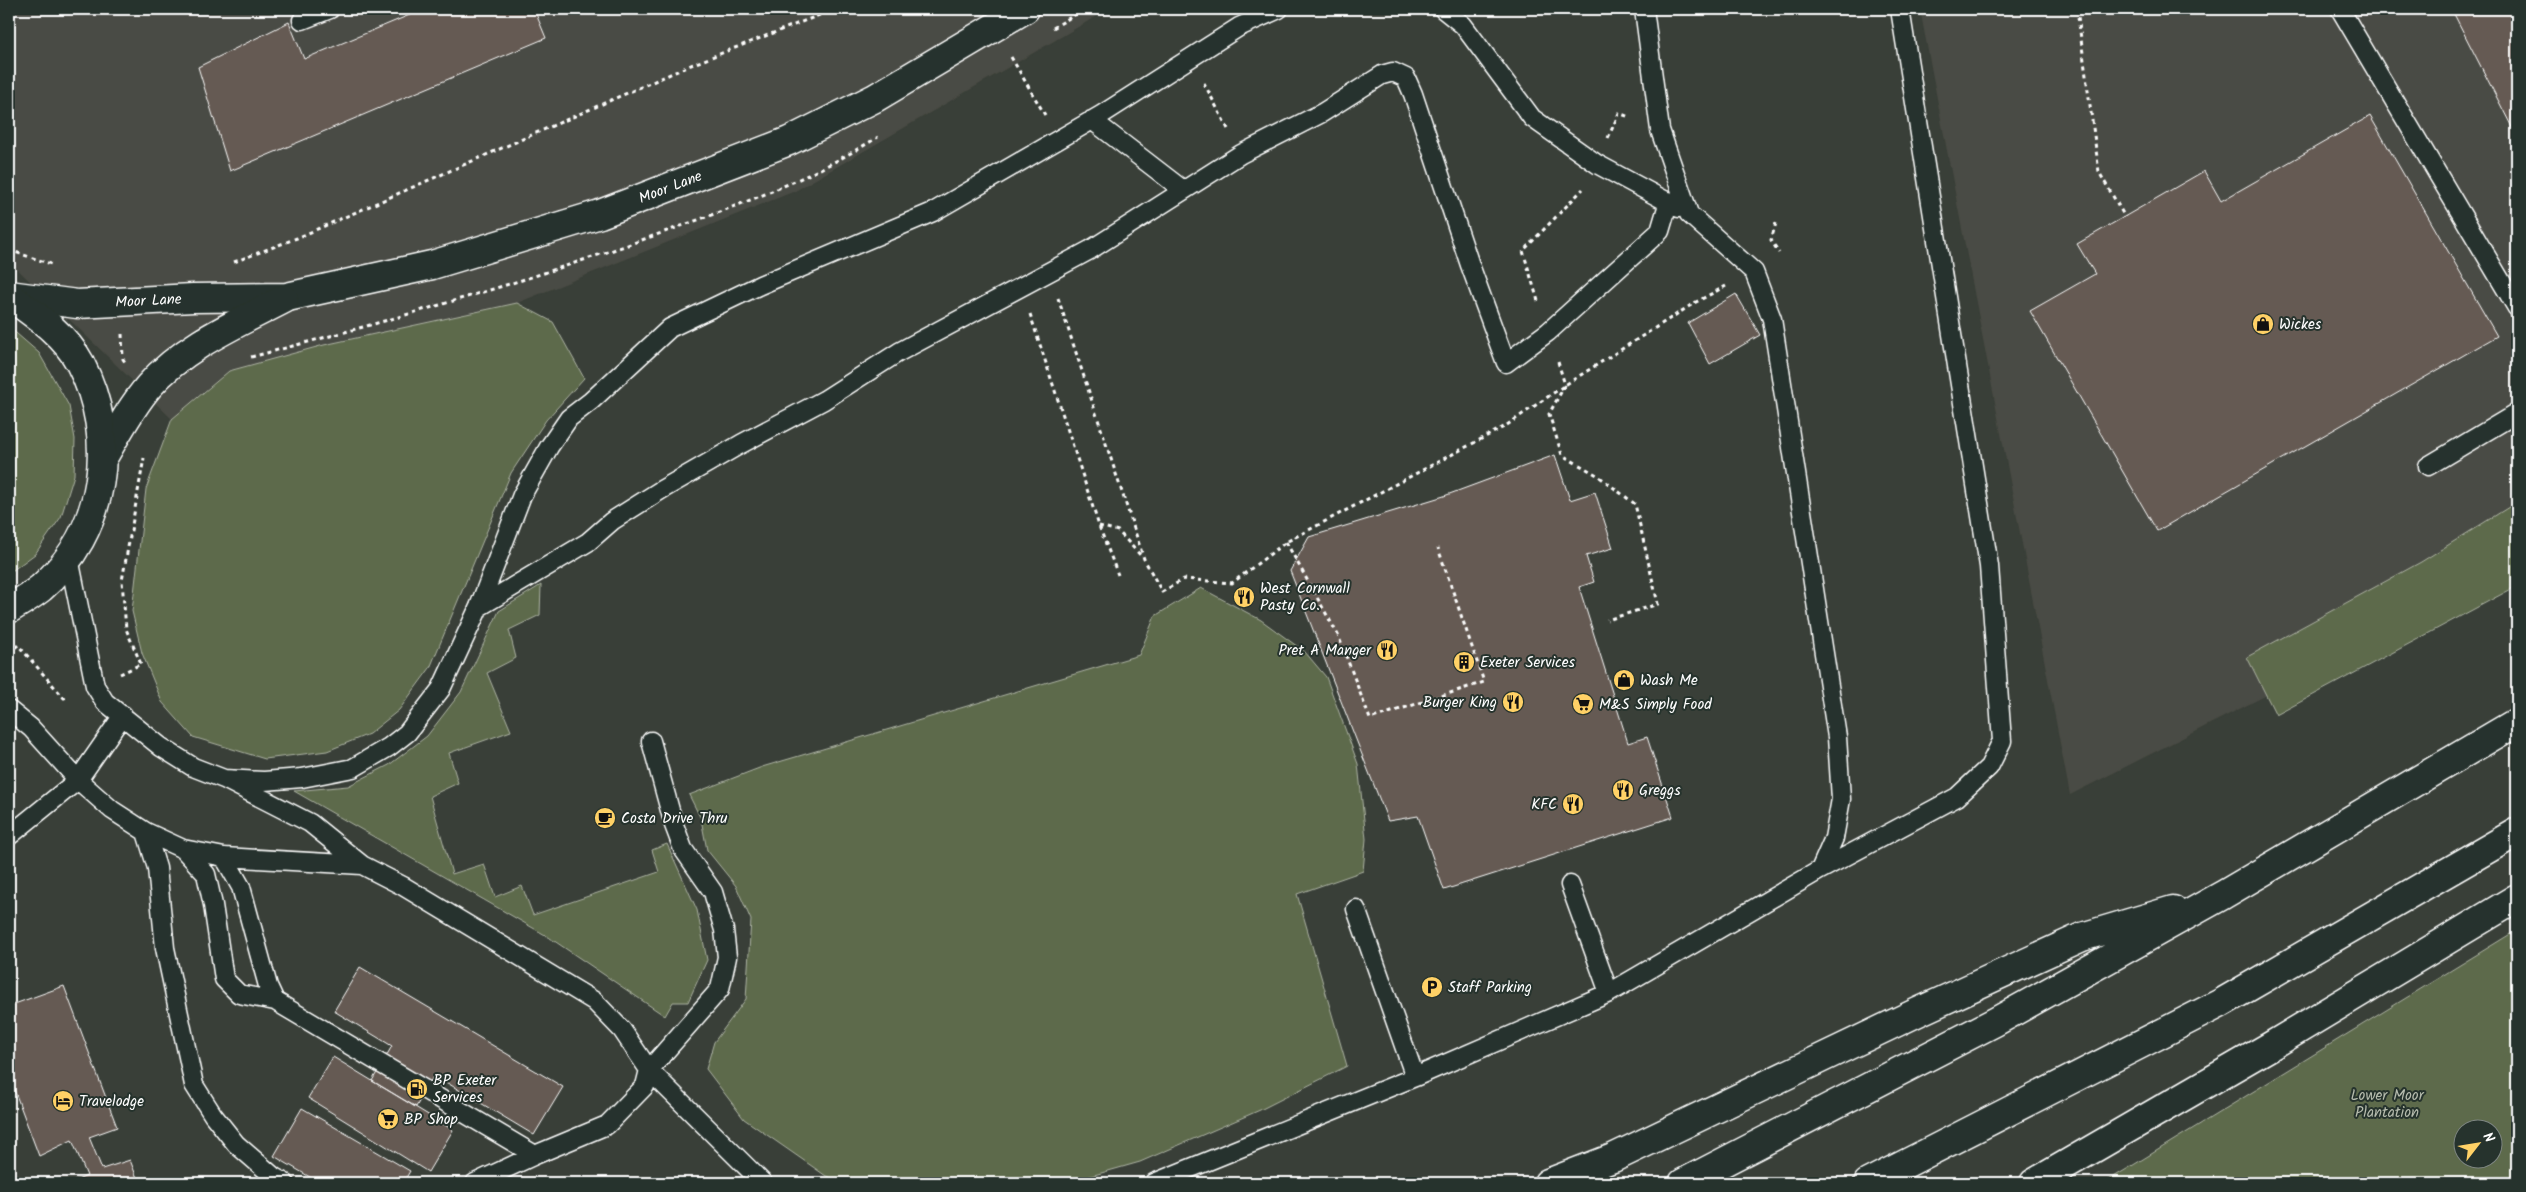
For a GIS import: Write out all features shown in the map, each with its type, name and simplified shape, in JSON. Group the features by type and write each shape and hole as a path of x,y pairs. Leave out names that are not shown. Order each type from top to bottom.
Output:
{"main road":[{"name":"Moor Lane","path":"9,295 77,304 287,297 432,265 600,214 789,141 875,98 1025,9"},
{"path":"9,295 48,324 79,362 98,407 104,456 102,476 91,519 69,558 40,589 9,609"},
{"name":"Moor Lane","path":"104,456 132,407 151,384 195,347 287,297"},
{"path":"1683,1183 1996,1022 2223,895 2517,722"},
{"path":"1868,1183 2221,1003 2517,832"},
{"path":"1548,1183 1613,1158 1918,1012 2082,937 2223,895"},
{"path":"2034,1183 2269,1047 2517,898"}],"lane":[{"path":"302,20 330,9"},
{"path":"224,779 264,781 333,773 353,768 389,747 406,733 441,689 479,607 522,494 569,418 591,401 670,328 760,285 933,212 1092,120 1239,27 1279,9"},
{"path":"1443,9 1463,25 1532,118 1597,164 1634,186 1669,201 1689,214 1754,272 1772,319 1837,737 1841,799 1834,838 1820,870"},
{"path":"1644,9 1660,130 1689,214"},
{"path":"1154,1183 1415,1077 1608,993 1796,882 1866,847 1957,796 1989,767 2002,741 1989,566 1946,306 1920,124 1900,9"},
{"path":"2340,9 2517,308"},
{"path":"479,607 588,542 612,521 661,490 741,444 824,400 899,352 1090,250 1241,154 1322,113 1382,75 1393,72 1406,78 1413,94 1470,265 1506,363 1548,332 1660,231 1669,201"},
{"path":"1092,120 1183,190"},
{"path":"2428,466 2517,413"},
{"path":"69,558 95,686 105,702 161,746 193,767 224,779 310,824 362,865 403,886 594,1001 622,1030 649,1070 763,1183"},
{"path":"9,710 31,728 78,780 112,810 146,832 183,849 224,857 362,865"},
{"path":"9,836 78,780 123,715"},
{"path":"475,1183 607,1125 644,1086 649,1070 720,989 727,957 724,930 713,892 683,849 674,825 650,741"},
{"path":"146,832 156,868 165,948 194,1084 213,1115 236,1144 274,1177 285,1183"},
{"path":"183,849 206,874 214,905 224,979 239,994 275,1001 535,1155"},
{"path":"224,857 241,887 268,986 275,1001"},
{"path":"1570,885 1608,993"},
{"path":"1356,909 1415,1077"}],"path":[{"path":"228,264 296,238 691,65 835,9"},
{"path":"1050,30 1084,9"},
{"path":"2077,9 2099,172 2125,217"},
{"path":"1002,60 1018,50"},
{"path":"1010,55 1059,139"},
{"path":"1192,58 1241,154"},
{"path":"1607,620 1658,604 1635,504 1597,475 1562,456 1549,414 1565,385 1523,251 1584,187 1597,164 1619,113 1660,130"},
{"path":"242,359 392,320 530,278 697,220 797,181 882,134"},
{"path":"1049,272 1144,559 1162,592 1184,579 1232,583 1286,542 1504,427 1565,385 1696,302 1781,258 1772,240 1776,223"},
{"path":"9,250 56,266"},
{"path":"1021,288 1099,526 1118,575"},
{"path":"123,302 123,359 151,384"},
{"path":"9,653 18,645 64,698 95,686 141,664 126,629 122,581 145,453"},
{"path":"1099,526 1118,531 1144,559"},
{"path":"1286,542 1338,635 1370,719 1484,682 1438,548"}],"shaded area":[{"path":"9,9 1109,9 795,191 517,303 324,345 229,371 172,419 9,261"},
{"path":"1920,9 2517,9 2517,568 2070,795"}],"green space":[{"path":"517,303 553,322 584,378 546,420 511,473 430,668 399,710 369,734 327,751 265,759 193,737 162,702 142,653 132,611 146,489 172,419 229,371 324,345"},
{"path":"9,327 39,353 69,406 75,439 74,475 61,517 35,554 9,573"},
{"path":"2517,502 2517,586 2276,715 2247,657 2421,562"},
{"path":"541,585 540,615 509,630 516,658 487,673 511,731 449,753 458,783 430,796 452,874 484,864 495,897 522,886 533,915 659,872 652,850 667,844 697,910 707,960 688,1002 673,1002 665,1016 547,936 294,791 348,786 389,765 427,736 461,692 499,611"},
{"path":"1201,588 1261,620 1305,652 1326,677 1358,764 1366,839 1363,871 1297,894 1347,1066 1260,1110 1140,1162 1066,1183 842,1183 826,1176 744,1119 706,1069 714,1042 746,999 751,920 736,886 707,850 701,819 689,795 762,767 1139,655 1155,616"},
{"name":"Lower Moor Plantation","path":"2517,930 2517,1183 2104,1183"}],"building":[{"path":"424,9 534,9 546,38 230,171 198,67 289,22 304,59"},
{"path":"2460,9 2517,9 2517,137 2453,12"},
{"name":"Wickes","path":"2370,116 2497,336 2157,531 2030,311 2095,274 2077,244 2204,171 2221,201"},
{"path":"1736,294 1760,335 1710,364 1688,323"},
{"name":"Exeter Services","path":"1555,455 1570,500 1595,492 1613,548 1586,556 1594,582 1579,587 1628,743 1647,737 1673,817 1444,890 1418,816 1388,821 1290,571 1309,537 1444,496"},
{"path":"360,967 563,1087 534,1135 434,1075 416,1107 372,1081 392,1046 334,1011"},
{"name":"Travelodge","path":"64,986 117,1127 89,1137 102,1169 130,1160 139,1183 70,1183 87,1176 72,1140 39,1156 9,1076 9,1006"},
{"name":"BP Shop","path":"333,1057 453,1130 428,1172 308,1098"},
{"path":"302,1108 410,1171 403,1183 320,1183 274,1156"}],"place":[{"name":"Wickes","path":"2263,324"},
{"name":"West Cornwall Pasty Co.","path":"1244,597"},
{"name":"Pret A Manger","path":"1387,650"},
{"name":"Exeter Services","path":"1464,662"},
{"name":"Wash Me","path":"1624,680"},
{"name":"Burger King","path":"1513,702"},
{"name":"M&S Simply Food","path":"1583,704"},
{"name":"Greggs","path":"1623,790"},
{"name":"KFC","path":"1573,804"},
{"name":"Costa Drive Thru","path":"605,818"},
{"name":"Staff Parking","path":"1432,987"},
{"name":"BP Exeter Services","path":"417,1089"},
{"name":"Travelodge","path":"63,1101"},
{"name":"BP Shop","path":"388,1119"}]}
